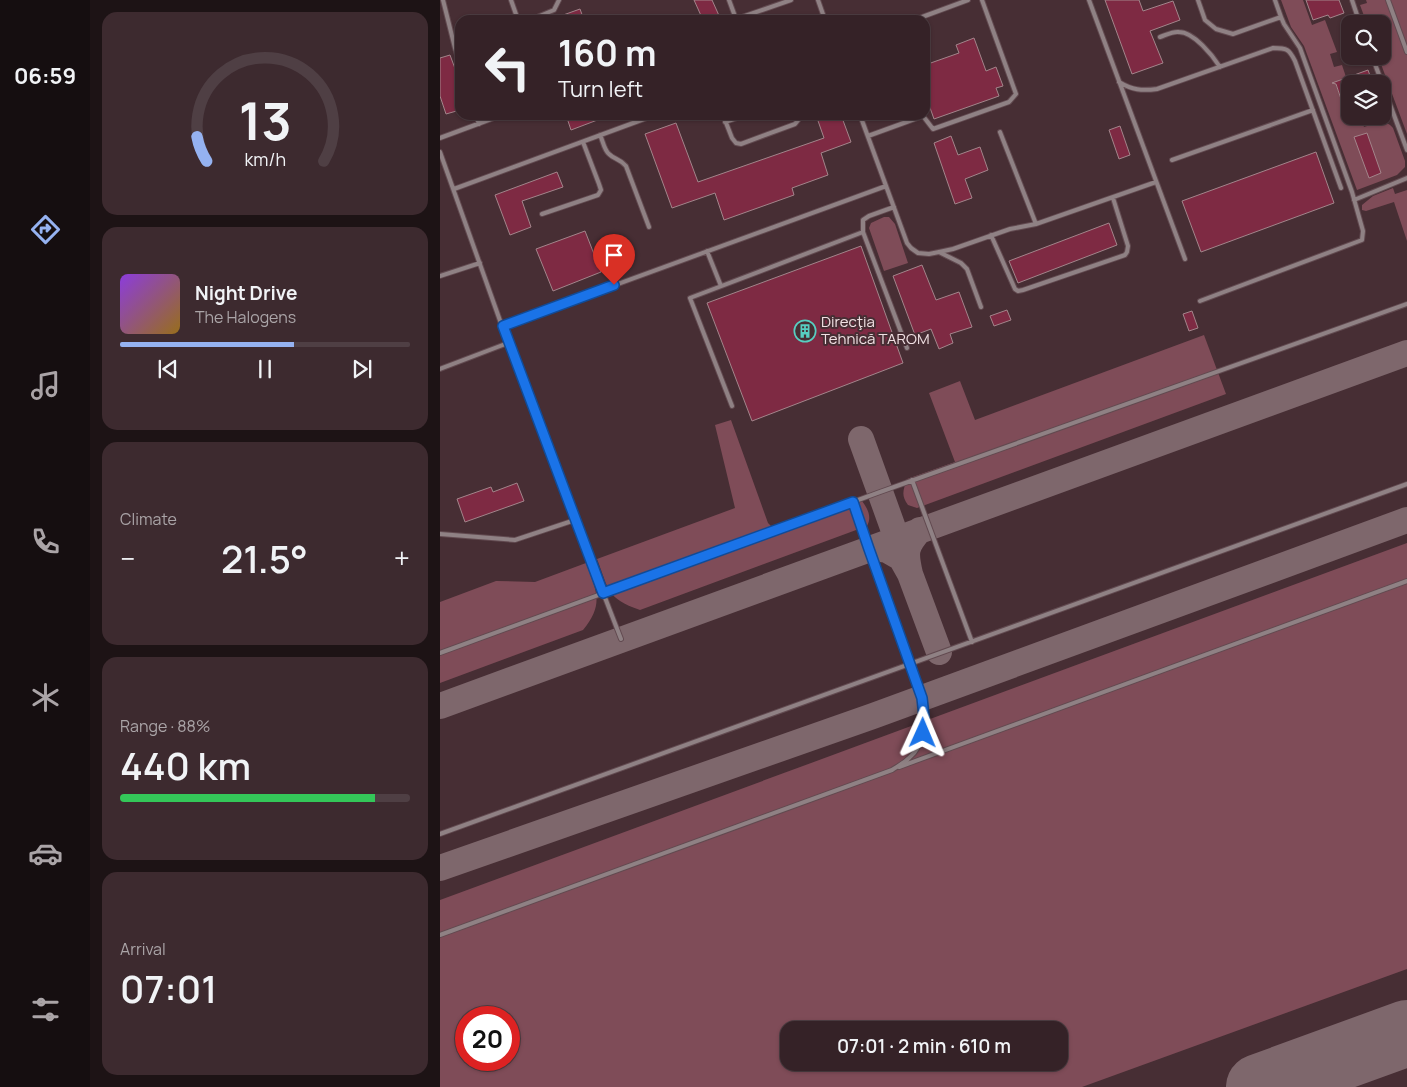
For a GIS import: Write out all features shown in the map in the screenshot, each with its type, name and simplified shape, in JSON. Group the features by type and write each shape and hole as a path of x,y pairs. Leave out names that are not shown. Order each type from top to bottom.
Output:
{"lane":[{"path":"443,0 455,48"},
{"path":"511,0 516,15"},
{"path":"542,15 554,10 559,0"},
{"path":"729,0 735,15"},
{"path":"748,15 791,0"},
{"path":"818,0 823,15"},
{"path":"928,15 968,0"},
{"path":"926,120 933,129 1009,102 1016,94 982,0"},
{"path":"1089,0 1184,259"},
{"path":"1198,0 1205,20 1216,29 1233,34 1281,17"},
{"path":"1200,301 1362,240 1363,231 1354,200 1300,48 1284,24 1275,0"},
{"path":"1352,0 1357,15"},
{"path":"1388,0 1407,52"},
{"path":"1160,37 1174,32 1184,32 1201,44 1213,56 1220,67"},
{"path":"1119,82 1128,88 1138,91 1152,90 1273,48 1285,48 1291,53 1295,61 1341,188"},
{"path":"1375,65 1407,150"},
{"path":"1172,160 1313,110"},
{"path":"478,120 479,124"},
{"path":"440,138 489,120"},
{"path":"454,189 641,120"},
{"path":"731,120 725,122 736,143 741,144 794,124 798,120"},
{"path":"862,120 908,243 918,253 929,254 953,249 1010,229 1036,224 1156,182"},
{"path":"868,136 912,120"},
{"path":"1000,132 1036,224"},
{"path":"600,135 610,156 621,160 626,166 649,228"},
{"path":"542,214 598,195 600,190 599,184 583,142"},
{"path":"440,152 508,343 621,639"},
{"path":"1354,200 1407,178"},
{"path":"503,326 886,186"},
{"path":"991,235 1015,289 1018,291 1024,290 1125,255 1128,246 1113,198"},
{"path":"894,207 863,220 863,232 907,348"},
{"path":"732,406 690,298 863,232"},
{"path":"707,251 721,286"},
{"path":"939,252 961,263 967,269 982,307"},
{"path":"440,276 480,262"},
{"path":"440,653 912,480 1407,304"},
{"path":"440,369 508,343"},
{"path":"912,480 972,642"},
{"path":"440,834 1407,484"},
{"path":"853,502 922,698 923,733 919,745 910,757 892,770"},
{"path":"440,534 515,540 575,520"},
{"path":"440,935 1407,581"}],"shaded area":[{"path":"1281,0 1303,0 1312,25 1325,20 1337,52 1330,54 1334,67 1342,65 1345,75 1341,75 1341,79 1335,82 1341,98 1341,125 1363,125 1364,127 1370,125 1390,125 1393,128 1405,161 1405,167 1397,175 1357,190 1304,46 1291,27"},
{"path":"1366,0 1407,0 1407,134 1391,91 1391,75 1385,75 1381,65 1391,65 1391,15 1364,15 1360,5 1367,3"},
{"path":"1393,188 1395,194 1407,190 1407,241 1394,202 1366,211 1362,210 1362,205 1373,196"},
{"path":"884,217 889,217 895,224 908,263 884,271 869,228 871,223"},
{"path":"1204,335 1226,394 917,508 908,505 906,502 903,493 907,479 955,462 929,393 960,381 975,420"},
{"path":"731,420 768,523 772,527 857,500 862,501 868,510 869,519 867,526 640,610 629,606 610,592 597,559 735,508 715,425"},
{"path":"1407,543 1407,969 1082,1087 440,1087 440,900"},
{"path":"586,563 595,590 596,605 590,621 583,630 440,683 440,602 496,581 535,582"}],"building":[{"path":"694,0 712,0 719,15 701,15"},
{"path":"1105,0 1139,0 1143,11 1173,1 1180,20 1150,31 1163,63 1132,74"},
{"path":"1306,0 1339,0 1344,13 1330,18 1328,15 1313,20"},
{"path":"580,9 582,15 563,15"},
{"path":"974,38 986,71 996,67 1003,86 996,88 999,96 934,119 930,108 930,63 959,53 956,45"},
{"path":"450,55 455,68 455,111 446,114 440,96 440,58"},
{"path":"1368,70 1370,75 1354,75"},
{"path":"1341,80 1341,99 1336,84 1332,83"},
{"path":"568,120 597,120 571,130"},
{"path":"818,120 843,120 851,142 821,153 828,175 792,188 794,195 724,220 715,193 672,208 645,134 676,123 698,182 824,138"},
{"path":"1120,126 1130,155 1119,159 1109,130"},
{"path":"1367,133 1381,173 1369,178 1354,137"},
{"path":"951,136 958,155 980,147 988,170 965,179 972,198 955,204 934,143"},
{"path":"1316,152 1334,203 1201,252 1182,201"},
{"path":"557,172 563,187 522,201 531,227 510,235 495,195"},
{"path":"1109,223 1117,245 1018,283 1009,261"},
{"path":"585,231 601,272 553,291 536,249"},
{"name":"Direcţia Tehnică TAROM","path":"861,246 903,363 752,421 707,303"},
{"path":"922,265 936,300 959,292 972,327 950,334 953,343 939,349 931,329 915,335 893,276"},
{"path":"1007,310 1011,320 994,326 990,316"},
{"path":"1192,311 1198,328 1189,331 1183,314"},
{"path":"517,483 524,501 465,522 457,499 491,487 493,492"}],"taxiway":[{"path":"440,706 1407,353"},
{"path":"861,439 897,539"},
{"path":"440,868 873,716 1407,520"},
{"path":"873,548 887,550 901,558 910,574 907,560 908,550 911,541 920,530"},
{"path":"910,574 939,652"}],"runway":[{"path":"1259,1087 1407,1033"}],"place":[{"name":"Direcţia Tehnică TAROM","path":"805,331"}],"route":[{"path":"614,285 503,326 603,593 853,502 922,698 923,733"}]}
